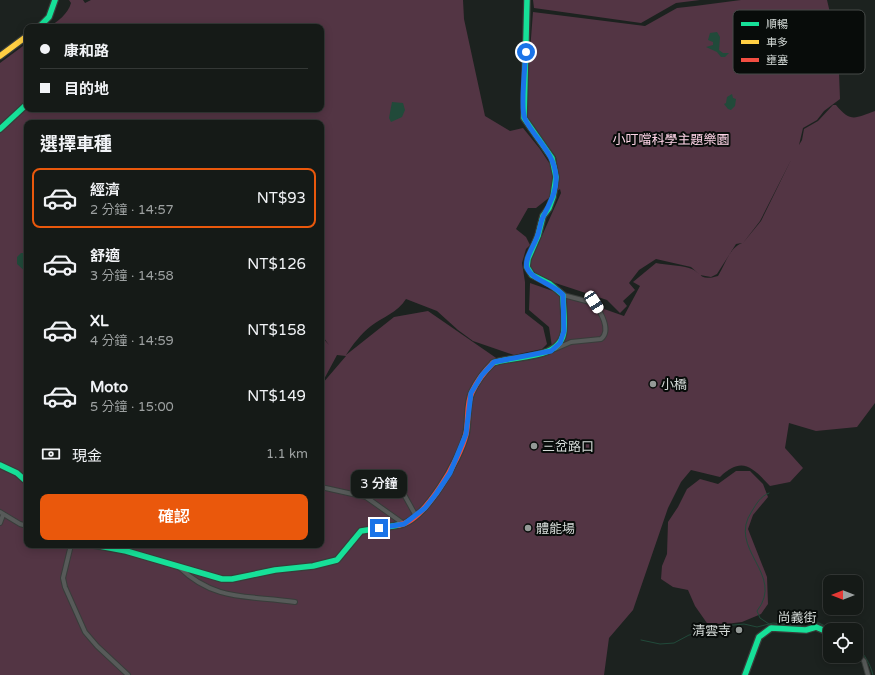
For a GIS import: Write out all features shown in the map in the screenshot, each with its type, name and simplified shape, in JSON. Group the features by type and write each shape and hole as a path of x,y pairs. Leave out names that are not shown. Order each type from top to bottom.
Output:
{"street":[{"path":"42,24 50,17 55,0"},
{"path":"110,548 177,565 222,579 232,579 274,570 313,566 336,560 361,531 404,524 416,516 436,494 450,473 466,434 471,393 482,375 494,362 551,351 571,342 602,339 604,337 605,323 594,302 563,295 550,284 532,275 527,267 528,260 538,236 543,216 549,208 553,197 556,177 552,158 524,118 523,106 527,0"},
{"path":"0,56 24,38"},
{"path":"0,129 24,107"},
{"path":"551,351 560,343 564,331 563,295"},
{"path":"0,465 17,473 24,479"},
{"path":"366,497 387,488 396,487 401,489 416,516"},
{"path":"324,488 366,497 404,524"},
{"path":"0,523 1,514 24,525"},
{"path":"70,548 62,578 85,632 97,646 128,675"},
{"path":"177,565 198,582 214,591 238,596 256,596 295,602"},
{"name":"尚義街","path":"745,675 759,637 771,628 806,630 816,627 823,630"},
{"path":"863,660 868,675"}],"green space":[{"name":"小叮噹科學主題樂園","path":"69,0 83,0 85,3 91,0 463,0 464,19 485,116 510,131 523,128 540,149 559,178 556,157 525,116 533,12 645,26 677,8 741,0 827,0 829,10 733,10 733,74 839,74 840,99 824,111 817,120 803,128 799,145 802,140 804,129 818,121 833,105 836,105 841,111 850,117 863,116 875,111 875,403 857,427 816,431 789,423 785,448 803,468 790,482 770,486 752,469 746,466 735,467 720,477 691,470 681,482 668,508 633,610 609,638 604,675 0,675 0,63 24,45 24,112 324,112 324,24 53,24 65,14 71,3","holes":["791,160 761,221 743,243 760,221","560,189 561,193 529,265 534,276 607,300 620,313 627,306 623,301 635,290 629,283 639,270 656,259 691,267 700,275 711,277 717,274 736,244 742,243 738,245 728,257 718,276 712,278 703,277 689,268 656,263 633,282 640,286 624,316 530,283 529,310 549,327 552,347 535,355 502,362 428,311 394,317 346,355 357,339 367,329 395,311 406,299 437,311 473,341 514,355 542,349 547,344 543,327 525,313 525,282 522,263 526,249 530,245 526,237 516,229 528,208 536,208"]},
{"path":"533,0 700,0 676,3 641,23 534,8"},
{"path":"736,471 750,471 763,484 768,497 753,515 748,529 767,577 768,604 761,614 742,622 709,626 695,606 688,590 673,587 661,579 662,566 667,554 668,522 687,489 700,479 718,484"}],"shaded area":[{"path":"717,32 720,37 719,50 723,53 729,53 725,57 721,57 717,52 706,47 713,45 713,42 708,40 710,33"},
{"path":"732,94 733,98 736,99 735,106 731,110 724,104 726,103 727,97"},
{"path":"392,102 403,103 405,110 402,117 391,122 389,118"},
{"path":"21,253 24,253 24,270 17,264 17,257"}],"waterway":[{"path":"769,493 761,498 757,503 746,525 746,537 750,550 765,585 764,598 757,611 760,618 769,624"},
{"path":"641,640 660,644 674,643 689,635 712,633 724,626 744,624 757,627 773,623 799,626 807,623 819,623 823,625"},
{"path":"863,654 873,675"}],"traffic: fast":[{"path":"42,24 49,17 55,0"},
{"path":"493,363 546,352 555,347 561,340 564,330 563,295 550,284 532,275 527,267 528,259 538,236 543,216 549,208 553,197 556,177 552,158 524,118 527,0"},
{"path":"0,129 24,107"},
{"path":"0,465 17,473 24,479"},
{"path":"110,548 126,551 222,579 232,579 275,570 313,566 337,560 361,531 399,525"},
{"path":"745,675 759,637 771,628 806,630 816,627 823,630"}],"traffic: slow":[{"path":"0,56 24,38"}],"traffic: jam":[{"path":"399,525 409,521 420,513 449,473 457,458 466,434 470,397 481,376 493,363"}],"place":[{"name":"小橋","path":"653,384"},
{"name":"三岔路口","path":"534,446"},
{"name":"體能場","path":"528,528"},
{"name":"清雲寺","path":"739,630"}],"route":[{"path":"379,528 404,524 425,508 436,494 450,473 456,454 466,434 471,393 482,375 494,362 551,351 560,343 564,331 563,295 558,289 532,275 527,267 528,260 538,236 543,216 549,208 553,197 556,177 552,158 524,118 523,106 526,52"}]}
